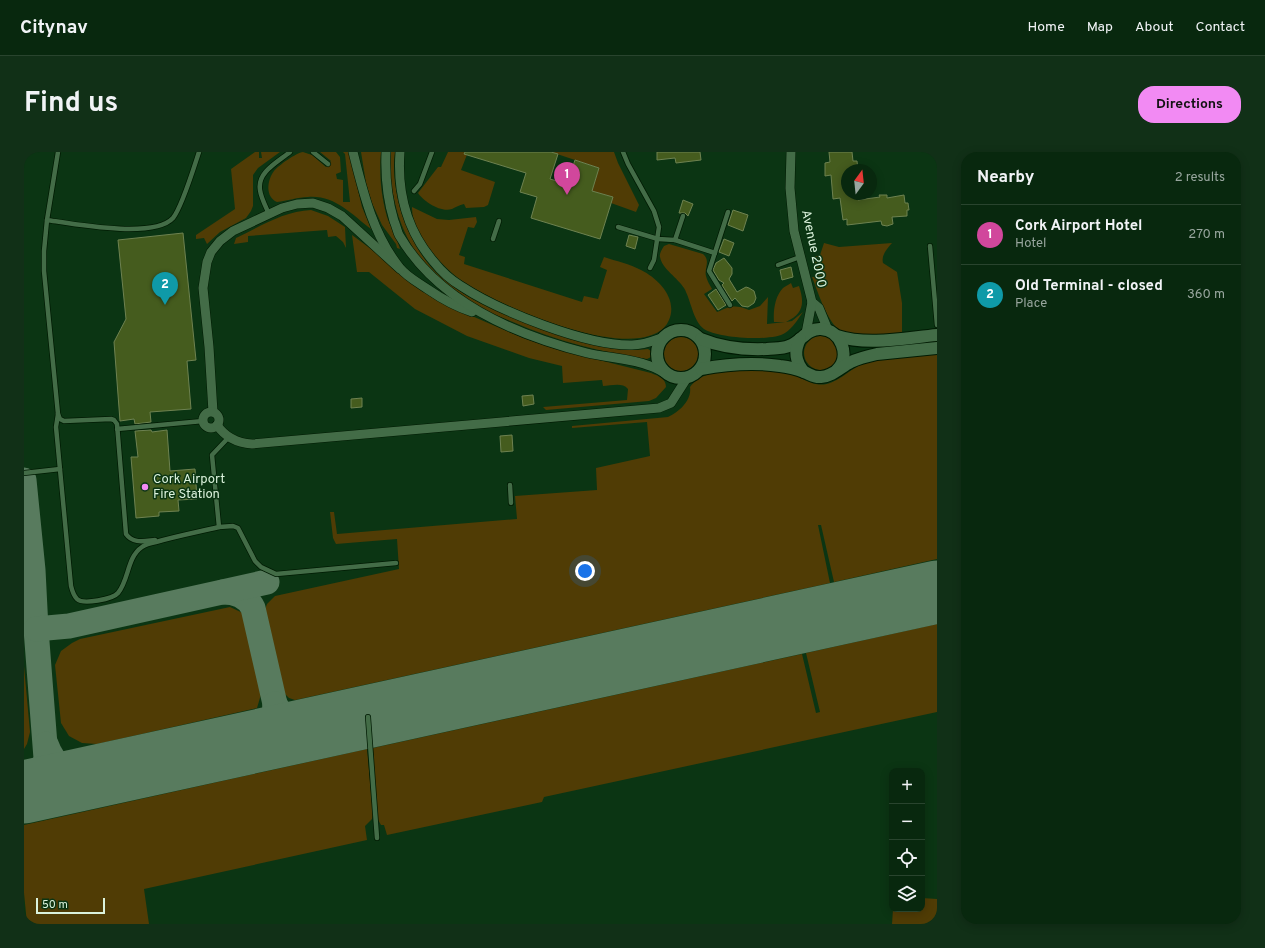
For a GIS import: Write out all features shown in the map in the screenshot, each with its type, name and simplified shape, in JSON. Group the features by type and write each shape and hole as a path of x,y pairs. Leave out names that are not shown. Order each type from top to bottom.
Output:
{"street":[{"path":"353,152 376,228 387,250 400,269"},
{"path":"386,152 386,182 389,206 399,234 419,263 440,285 496,321"},
{"path":"400,152 399,179 405,209 420,244 435,263 460,285 480,298 564,332 585,338 632,345 652,342 674,331 682,330 689,331 701,339 717,346 747,350 790,346 813,330 821,329 857,341 937,335"},
{"name":"Avenue 2000","path":"791,152 790,188 792,217 800,257 812,302"},
{"path":"687,378 671,403 659,408 252,444 238,442 220,430 217,425 219,418 213,412 209,347 203,288 207,262 211,252 220,241 233,231 282,208 297,204 313,203 328,208 342,216 400,269 439,297 467,310 529,334 588,353 650,366 671,377 687,378 695,374 705,362 706,354 701,339"},
{"path":"804,372 796,360 796,352 797,345 803,336 812,302 819,308 832,333 844,348 842,362 834,373"},
{"path":"664,337 659,343 656,357 663,371 677,382 679,391"},
{"path":"701,368 725,364 752,363 781,366 804,372 819,378 834,373 850,362 872,355 937,348"},
{"path":"213,412 206,414 204,421 210,428 217,425"}],"lane":[{"path":"58,152 47,220 44,251 44,272 58,414 56,427 71,586 77,600 84,602 112,597 117,594 121,589 137,551 144,546 166,539 219,527 233,526 238,528 255,561 261,567 276,574 396,563"},
{"path":"47,220 110,229 161,226 166,224 177,212 199,152"},
{"path":"269,214 260,189 260,182 265,172 290,152"},
{"path":"314,152 328,164"},
{"path":"414,191 420,184 432,152"},
{"path":"623,152 654,211 659,227 654,260 650,268"},
{"path":"728,212 708,271 730,305"},
{"path":"675,240 683,216"},
{"path":"493,239 499,221"},
{"path":"618,227 658,239 675,240 715,253"},
{"path":"930,246 937,325"},
{"path":"778,264 800,257"},
{"path":"58,414 60,419 64,422 114,420 117,424 127,535 131,539 138,542 166,539"},
{"path":"117,429 204,421"},
{"path":"219,527 212,455 229,437"},
{"path":"24,473 60,469"},
{"path":"510,485 511,503"},
{"path":"368,717 377,838"}],"shaded area":[{"path":"255,152 259,152 259,158 262,158 261,152 280,152 258,168 253,175 253,206 251,211 246,218 220,232 207,244 204,238 196,239 196,235 235,209 231,169"},
{"path":"303,152 312,155 326,167 331,161 320,152 336,152 340,157 341,172 336,174 337,179 343,180 343,202 350,202 345,154 343,152 349,152 362,207 371,229 335,202 326,199 318,197 304,197 277,202 273,200 270,196 268,188 274,171 296,155"},
{"path":"361,152 381,152 380,177 383,201 387,217 400,249 397,248 396,244 382,225 372,203 366,183"},
{"path":"391,152 395,152 394,168 396,192 405,224 413,241 429,265 453,287 478,302 532,325 596,346 623,350 648,349 651,351 651,357 647,359 613,353 546,335 480,308 456,294 443,284 432,273 413,247 399,218 390,178"},
{"path":"448,152 468,152 461,170 495,182 488,205 484,207 466,208 464,204 448,210 433,206 420,196 418,193 438,167 441,167"},
{"path":"551,152 614,152 639,205 636,212 611,203 613,197 592,191 599,168"},
{"path":"412,207 437,219 449,220 476,217 477,222 474,228 468,227 459,255 465,257 464,264 582,302 584,296 598,299 607,270 600,267 604,257 628,264 648,274 665,290 671,305 669,320 664,328 653,335 640,338 621,339 598,336 573,330 522,312 478,290 461,280 445,267 422,238 413,217"},
{"path":"311,210 328,216 345,227 346,248 343,242 336,236 328,237 327,230 248,236 248,242 234,244 236,238 281,216"},
{"path":"352,235 449,306 523,338 559,350 651,373 663,380 666,387 656,398 649,401 546,410 543,407 627,400 628,389 620,385 603,386 602,380 563,383 562,366 529,358 467,336 415,309 369,272 357,272"},
{"path":"824,243 839,247 892,243 885,252 883,263 897,272 902,303 902,333 868,336 850,334 842,331 832,323 825,310 812,277 817,277 814,257 820,255"},
{"path":"669,244 703,254 707,259 706,276 712,289 704,294 717,312 733,306 749,310 760,306 768,297 767,324 785,322 774,322 774,309 776,299 780,291 791,283 793,288 799,286 802,303 796,316 786,322 792,321 803,312 788,331 778,336 757,338 732,337 720,335 704,329 697,321 684,288 661,261 661,252 664,246"},
{"path":"818,336 824,336 828,337 835,343 838,353 837,360 831,367 824,370 818,370 814,369 807,363 804,356 804,350 805,346 811,339"},
{"path":"678,337 684,337 688,338 695,344 698,354 697,361 691,368 684,371 678,371 674,370 667,364 664,357 664,351 665,347 671,340"},
{"path":"937,354 937,559 834,582 821,525 818,525 830,583 295,700 289,698 281,690 264,612 267,604 275,596 399,569 397,539 336,544 333,538 330,512 334,512 337,534 517,519 515,496 597,490 596,468 650,456 647,422 572,428 572,426 668,417 680,409 687,401 690,387 708,374 720,371 734,369 762,369 785,372 812,383 822,385 828,384 840,378 862,364 899,357"},
{"path":"230,607 247,615 262,691 257,708 97,744 82,743 69,736 61,723 55,665 61,651 80,639"},
{"path":"937,624 937,712 544,797 542,802 387,835 384,825 381,825 377,818 373,748 802,654 816,713 820,712 806,653"},
{"path":"24,666 30,732 24,749"},
{"path":"367,749 373,814 372,819 365,826 367,840 144,889 149,924 27,924 24,893 24,825"},
{"path":"925,898 937,899 937,924 892,924 893,912 925,912"}],"building":[{"path":"465,152 551,152 558,154 550,179 567,184 575,160 599,168 592,191 613,197 600,239 531,218 537,197 520,192 526,173 464,154"},
{"path":"657,152 700,152 701,160 676,163 675,158 657,160"},
{"path":"829,152 852,152 853,161 857,161 857,164 841,164 841,200 877,200 877,197 880,197 879,195 887,195 887,198 904,195 905,203 908,203 909,210 907,210 907,216 892,217 893,224 887,226 882,225 881,221 847,225 847,219 843,220 840,198 833,199 831,175 825,176 825,163 830,162"},
{"path":"683,200 693,204 688,216 685,213 679,213"},
{"path":"733,210 748,215 743,231 728,225"},
{"path":"183,233 196,360 187,361 191,409 150,412 151,422 135,424 134,419 120,421 114,342 126,319 118,240"},
{"path":"629,235 638,237 635,249 626,246"},
{"path":"724,239 734,243 729,256 719,252"},
{"path":"724,258 732,268 732,274 729,279 737,292 746,287 754,291 756,298 754,303 748,307 742,306 735,298 732,301 722,285 724,283 719,280 713,270 716,263"},
{"path":"791,267 793,277 782,280 780,270"},
{"path":"716,289 726,305 718,310 708,295"},
{"path":"533,395 534,404 523,406 522,396"},
{"path":"362,398 362,407 351,408 351,399"},
{"path":"151,430 152,432 167,430 170,471 195,469 197,499 178,500 179,511 159,512 159,516 136,518 131,457 138,457 135,431"},
{"path":"512,435 513,451 501,452 500,436"}],"taxiway":[{"path":"24,480 33,570 46,758 39,776 29,787 24,789"},
{"path":"36,629 69,626 267,582"},
{"path":"223,592 241,596 248,600 253,608 275,704 279,711 292,724 303,727 317,728"},
{"path":"250,743 261,736 268,728 273,718 275,704"},
{"path":"46,744 54,760 64,770 78,775 95,777"}],"runway":[{"path":"24,792 937,592"}],"place":[{"name":"Cork Airport Hotel","path":"567,195"},
{"name":"Old Terminal - closed","path":"165,305"},
{"name":"Cork Airport Fire Station","path":"145,487"}]}
